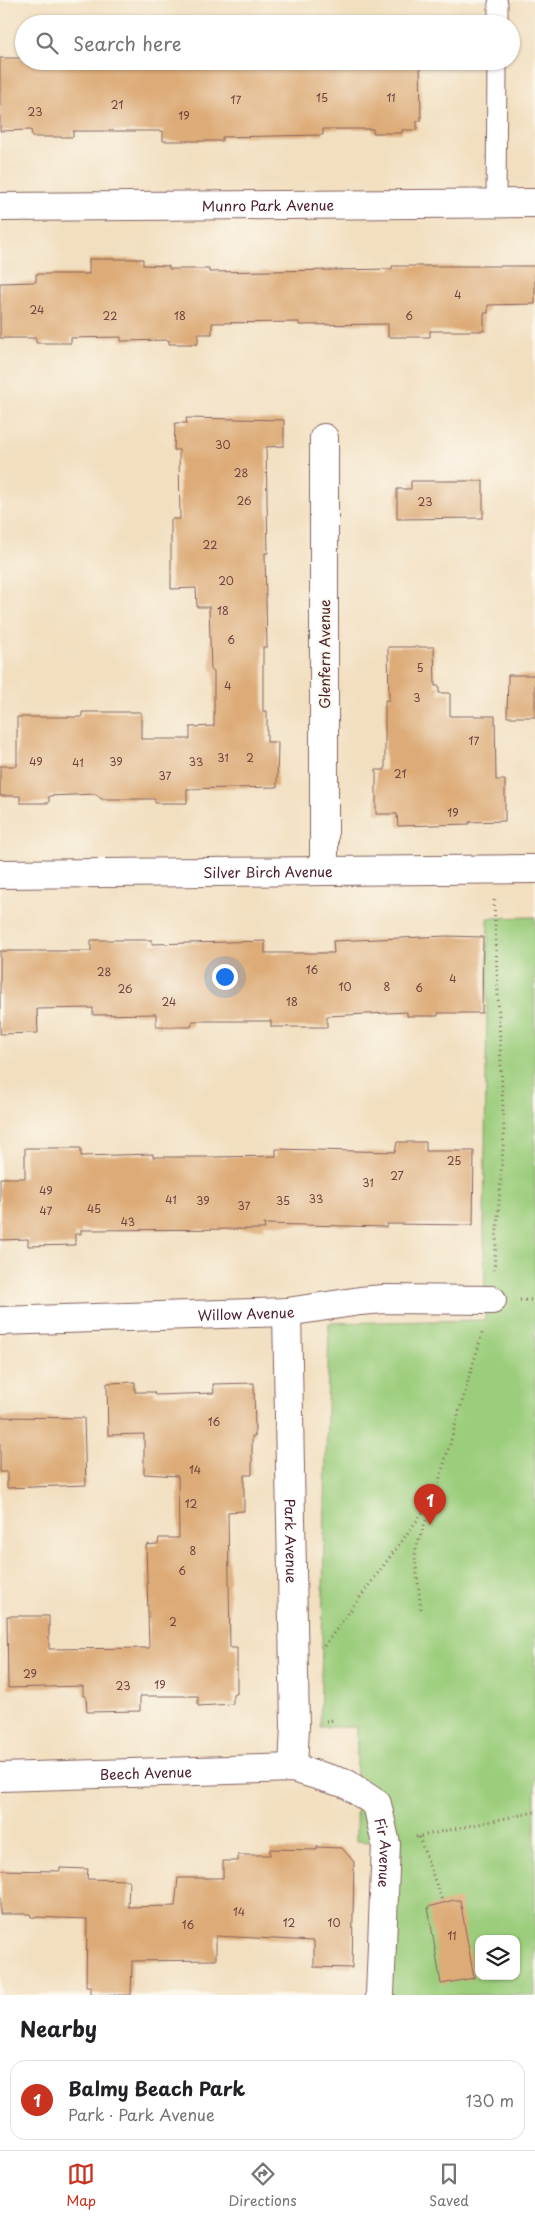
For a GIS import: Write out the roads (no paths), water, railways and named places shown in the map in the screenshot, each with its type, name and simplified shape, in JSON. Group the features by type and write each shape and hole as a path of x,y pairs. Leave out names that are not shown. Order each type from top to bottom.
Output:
{"street":[{"name":"Munro Park Avenue","path":"0,207 535,202"},
{"name":"Glenfern Avenue","path":"324,438 324,870"},
{"name":"Silver Birch Avenue","path":"0,874 535,869"},
{"name":"Willow Avenue","path":"0,1321 287,1312 384,1299 492,1300"},
{"name":"Park Avenue","path":"287,1312 295,1726 293,1768"},
{"name":"Beech Avenue","path":"0,1777 293,1768"},
{"name":"Fir Avenue","path":"293,1768 347,1784 378,1804 386,1844 380,1995"}],"lane":[{"path":"498,3 498,15"},
{"path":"496,203 497,70"}],"place":[{"name":"Balmy Beach Park","path":"430,1525"}]}
